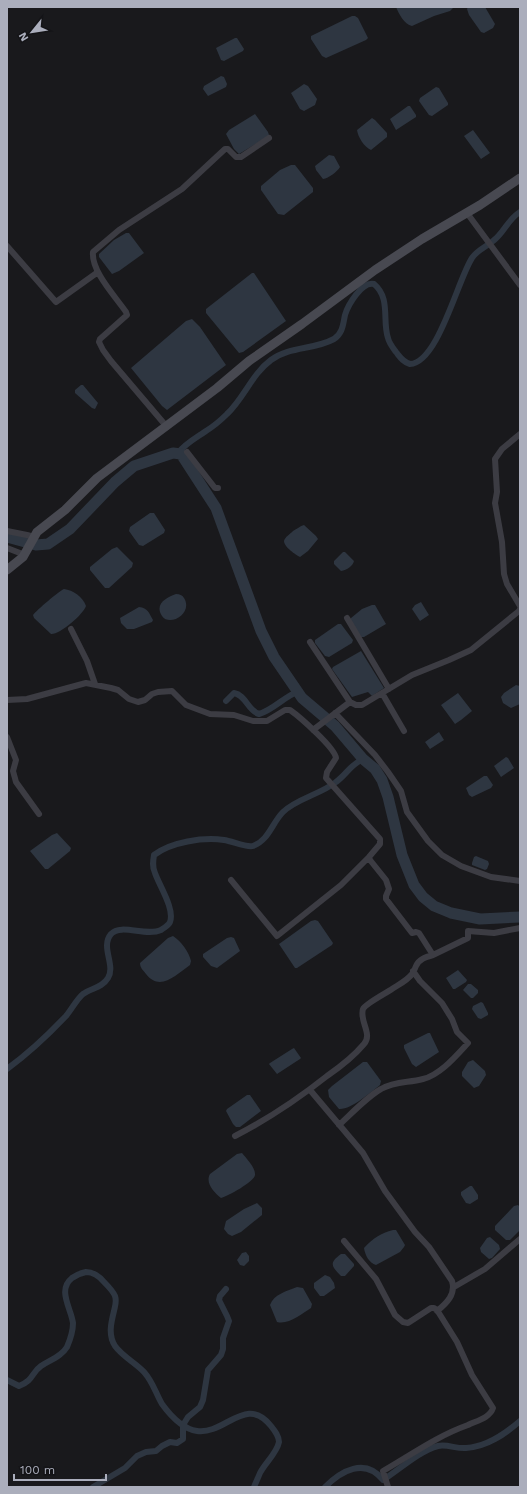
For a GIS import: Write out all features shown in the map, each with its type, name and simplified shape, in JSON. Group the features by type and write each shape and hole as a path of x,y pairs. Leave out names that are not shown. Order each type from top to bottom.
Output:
{"street":[{"path":"167,427 100,346 100,339 127,315 98,272 94,262 94,252 119,230 182,189 226,148 236,156 241,157 269,138"},
{"path":"7,570 26,554 37,532 61,514 103,473 167,427 260,352 302,324 369,273 422,239 467,213 520,178"},
{"path":"467,213 520,286"},
{"path":"7,246 56,302 98,272"},
{"path":"520,434 502,449 495,459 497,492 495,503 502,542 504,574 507,584 520,606"},
{"path":"187,452 214,488 218,488"},
{"path":"7,531 34,538"},
{"path":"7,548 26,554"},
{"path":"310,642 350,702 356,705 362,705 412,675 471,650 519,612 520,609"},
{"path":"347,618 389,690"},
{"path":"71,629 87,661 95,684"},
{"path":"7,700 27,699 86,683 118,690 128,699 138,702 145,700 152,694 158,692 172,691 186,705 210,714 234,715 253,721 267,720 284,710 290,710 313,730 336,756 327,772 326,778 380,839 380,844 341,885 277,936 231,880"},
{"path":"382,693 404,731"},
{"path":"313,730 350,702"},
{"path":"333,715 375,755 400,791 407,812 428,841 442,855 461,866 491,877 520,881"},
{"path":"7,737 16,760 13,771 16,782 39,814"},
{"path":"369,857 386,880 389,889 386,896 388,902 403,920 409,931 412,933 419,933 433,955"},
{"path":"235,1136 262,1122 310,1090 340,1067 365,1043 368,1038 362,1015 363,1008 368,1003 377,1000 412,974 417,964 424,957 433,955 468,938 468,931 494,933 520,928"},
{"path":"339,1125 380,1089 395,1083 429,1077 450,1063 468,1043 457,1032 452,1019 442,1003 413,971"},
{"path":"310,1090 363,1153 386,1191 415,1232 429,1247 452,1281 454,1287 453,1292 449,1299 437,1311"},
{"path":"454,1287 485,1269 520,1240"},
{"path":"344,1241 376,1279 395,1315 403,1322 408,1323 431,1308 434,1308 437,1311 457,1342 472,1375 493,1408 492,1412 488,1415 446,1434 422,1447 383,1472 388,1485"}],"shaded area":[{"path":"396,7 453,8 450,11 434,16 412,26 404,21"},
{"path":"468,7 485,7 495,24 493,28 484,33 481,32 469,15 467,9"},
{"path":"352,16 358,18 368,38 326,58 322,56 311,39 311,36"},
{"path":"237,38 244,49 243,51 224,61 221,60 216,48"},
{"path":"221,76 224,77 227,84 226,87 208,96 203,89 204,86"},
{"path":"304,84 308,86 317,99 315,105 304,111 300,109 291,93"},
{"path":"436,87 439,88 448,105 432,116 429,115 419,101 420,98"},
{"path":"410,106 416,117 396,130 390,119"},
{"path":"255,114 269,135 239,154 234,149 226,134 229,130"},
{"path":"372,118 387,133 387,137 371,150 362,142 357,130"},
{"path":"473,130 490,153 481,159 464,136"},
{"path":"329,155 334,156 340,167 333,174 323,179 316,170 315,166"},
{"path":"291,165 295,165 313,188 313,192 284,215 278,214 261,190 261,186 280,170"},
{"path":"126,233 129,233 144,253 119,271 112,274 99,257 99,254 114,240"},
{"path":"254,273 286,321 243,352 239,353 206,313 206,309"},
{"path":"192,319 200,327 226,365 167,410 131,368 186,321"},
{"path":"83,385 98,403 95,409 75,393 75,390"},
{"path":"150,513 154,513 165,530 164,533 143,546 139,545 129,531 130,527"},
{"path":"304,525 318,539 308,551 300,557 288,548 284,541 293,531"},
{"path":"117,547 133,563 132,567 109,588 105,588 90,570 90,567 112,549"},
{"path":"343,552 345,552 354,561 349,568 341,571 334,564 334,561"},
{"path":"64,589 77,594 86,606 70,624 51,634 34,618 33,615"},
{"path":"176,594 181,595 184,598 186,602 185,610 181,616 174,620 166,619 160,612 161,605 166,599"},
{"path":"421,602 429,615 420,621 412,609 415,605"},
{"path":"375,605 386,624 364,637 361,637 350,620 362,609"},
{"path":"139,607 148,611 153,620 152,622 134,629 127,629 121,623 120,618"},
{"path":"338,624 341,624 353,640 352,643 329,657 325,656 315,643 315,640"},
{"path":"361,651 384,688 372,696 368,692 352,697 332,669"},
{"path":"516,685 520,686 520,704 511,708 503,703 501,697 504,693"},
{"path":"458,693 472,711 455,724 441,705"},
{"path":"439,732 444,740 430,749 425,742"},
{"path":"506,757 514,768 501,777 494,766"},
{"path":"484,776 487,776 493,785 491,788 472,797 469,795 466,788"},
{"path":"57,833 71,848 70,851 48,869 45,869 30,851"},
{"path":"476,856 488,861 489,864 487,869 485,870 472,865 474,857"},
{"path":"311,921 318,921 333,943 295,968 279,944"},
{"path":"173,936 187,950 191,961 190,965 174,977 162,982 157,982 146,974 141,968 140,963 168,938"},
{"path":"227,938 234,938 240,951 217,968 211,966 203,957 203,954"},
{"path":"458,970 467,980 453,989 446,978"},
{"path":"468,984 471,984 478,990 478,993 473,998 471,998 463,990"},
{"path":"481,1002 483,1003 488,1015 481,1019 478,1018 472,1009 473,1006"},
{"path":"430,1033 439,1052 416,1067 412,1064 404,1045"},
{"path":"294,1048 301,1058 277,1074 269,1064"},
{"path":"473,1060 485,1071 486,1075 479,1086 474,1088 462,1076 462,1072 468,1062"},
{"path":"363,1062 367,1062 381,1081 380,1085 355,1104 344,1109 339,1109 329,1097 328,1090"},
{"path":"247,1095 250,1095 261,1111 240,1127 236,1127 226,1111"},
{"path":"242,1153 255,1172 254,1178 235,1192 221,1198 209,1184 210,1174 237,1154"},
{"path":"472,1186 478,1195 478,1199 470,1204 466,1203 461,1195 461,1192"},
{"path":"257,1203 262,1208 262,1215 241,1232 232,1236 228,1234 224,1229 226,1221 244,1209"},
{"path":"518,1205 520,1207 520,1230 510,1240 506,1240 495,1230 495,1226 514,1206"},
{"path":"396,1230 405,1245 404,1247 400,1252 376,1265 374,1264 368,1258 364,1248 377,1236"},
{"path":"490,1237 499,1245 500,1249 492,1258 489,1259 481,1252 480,1248 487,1238"},
{"path":"246,1252 249,1256 249,1261 244,1266 240,1265 237,1260 242,1253"},
{"path":"341,1254 345,1254 354,1264 345,1276 341,1276 333,1267 333,1262"},
{"path":"325,1275 330,1277 335,1288 324,1296 320,1296 314,1288 314,1283"},
{"path":"297,1287 303,1288 312,1304 311,1308 286,1322 277,1322 270,1305 272,1301 281,1293"}],"waterway":[{"path":"178,453 188,443 215,425 227,414 233,408 258,372 271,360 286,352 318,345 337,337 341,331 345,315 352,300 360,290 369,284 374,284 383,296 386,331 392,347 405,362 410,364 420,360 430,350 438,336 466,269 474,255 497,238 512,218 520,212"},
{"path":"7,537 36,545 48,544 70,529 115,482 134,466 173,453 181,454 216,508 261,631 274,657 302,698 335,726 363,759 375,769 382,780 388,797 402,855 414,885 423,897 434,906 451,913 480,919 520,917"},
{"path":"226,701 234,693 238,694 252,710 259,714 269,710 297,692"},
{"path":"7,1069 31,1050 52,1030 66,1016 83,994 100,986 106,981 110,973 107,945 111,934 115,931 121,930 155,932 161,930 169,923 171,917 169,904 154,871 154,855 161,850 178,844 207,839 224,840 247,846 253,846 267,836 279,816 288,807 330,786 363,759"},
{"path":"7,1380 19,1386 24,1384 41,1366 59,1356 65,1350 70,1338 73,1323 66,1299 66,1288 72,1278 77,1275 86,1272 94,1274 112,1290 115,1296 116,1304 111,1329 111,1338 115,1346 144,1372 162,1404 177,1421 192,1430 207,1431 235,1418 253,1414 262,1417 271,1426 278,1436 278,1446 262,1469 254,1487"},
{"path":"93,1487 125,1468 137,1456 146,1452 156,1451 170,1442 177,1443 183,1439 183,1425 188,1417 200,1407 203,1400 208,1370 221,1355 223,1349 223,1338 229,1321 219,1300 220,1296 226,1289"},
{"path":"325,1487 338,1476 353,1469 361,1468 369,1469 383,1480 416,1456 431,1448 438,1446 463,1448 481,1445 502,1435 520,1421"}]}
